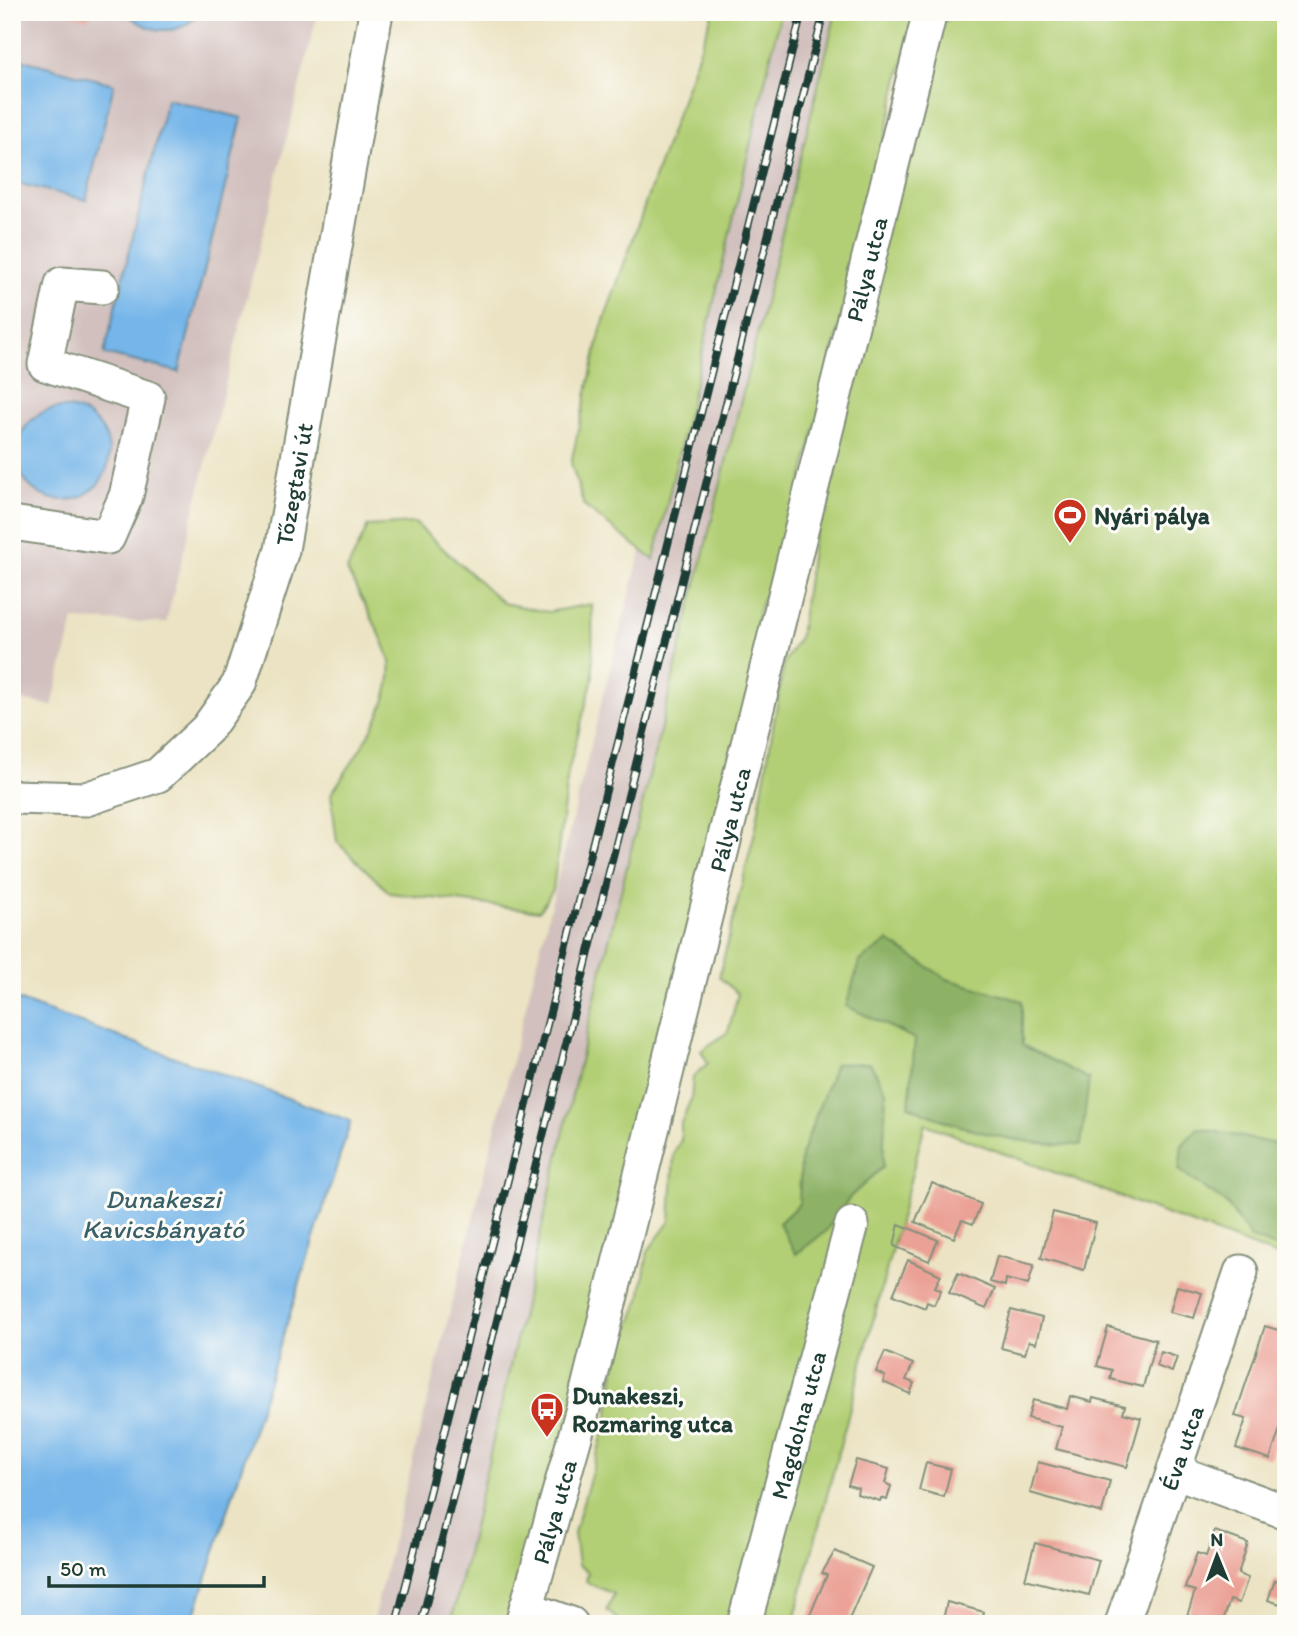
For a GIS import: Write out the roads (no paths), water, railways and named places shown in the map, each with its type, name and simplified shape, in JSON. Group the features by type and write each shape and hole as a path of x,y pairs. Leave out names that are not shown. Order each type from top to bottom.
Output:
{"street":[{"name":"Tőzegtavi út","path":"12,797 86,799 158,775 207,729 239,684 282,550 376,12"},
{"name":"Pálya utca","path":"524,1616 582,1412 930,12"},
{"path":"12,523 108,537 126,496 148,398 45,364 62,284 103,287"},
{"name":"Magdolna utca","path":"744,1624 852,1224"},
{"name":"Éva utca","path":"1122,1624 1241,1272"},
{"path":"1174,1471 1286,1512"},
{"path":"524,1616 571,1624"}],"water":[{"path":"125,12 200,12 182,26 163,30 143,25"},
{"path":"12,57 114,84 86,200 12,182"},
{"path":"167,99 242,118 179,372 104,354"},
{"path":"63,408 89,416 101,428 109,454 101,480 89,492 63,500 37,492 25,480 17,454 25,428 37,416"},
{"name":"Dunakeszi Kavicsbányató","path":"12,998 351,1121 192,1624 12,1624"}],"railway":[{"path":"396,1624 802,12"},
{"path":"421,1624 824,12"}],"place":[{"name":"Nyári pálya","path":"1070,545"},
{"name":"Dunakeszi, Rozmaring utca","path":"547,1439"}]}
